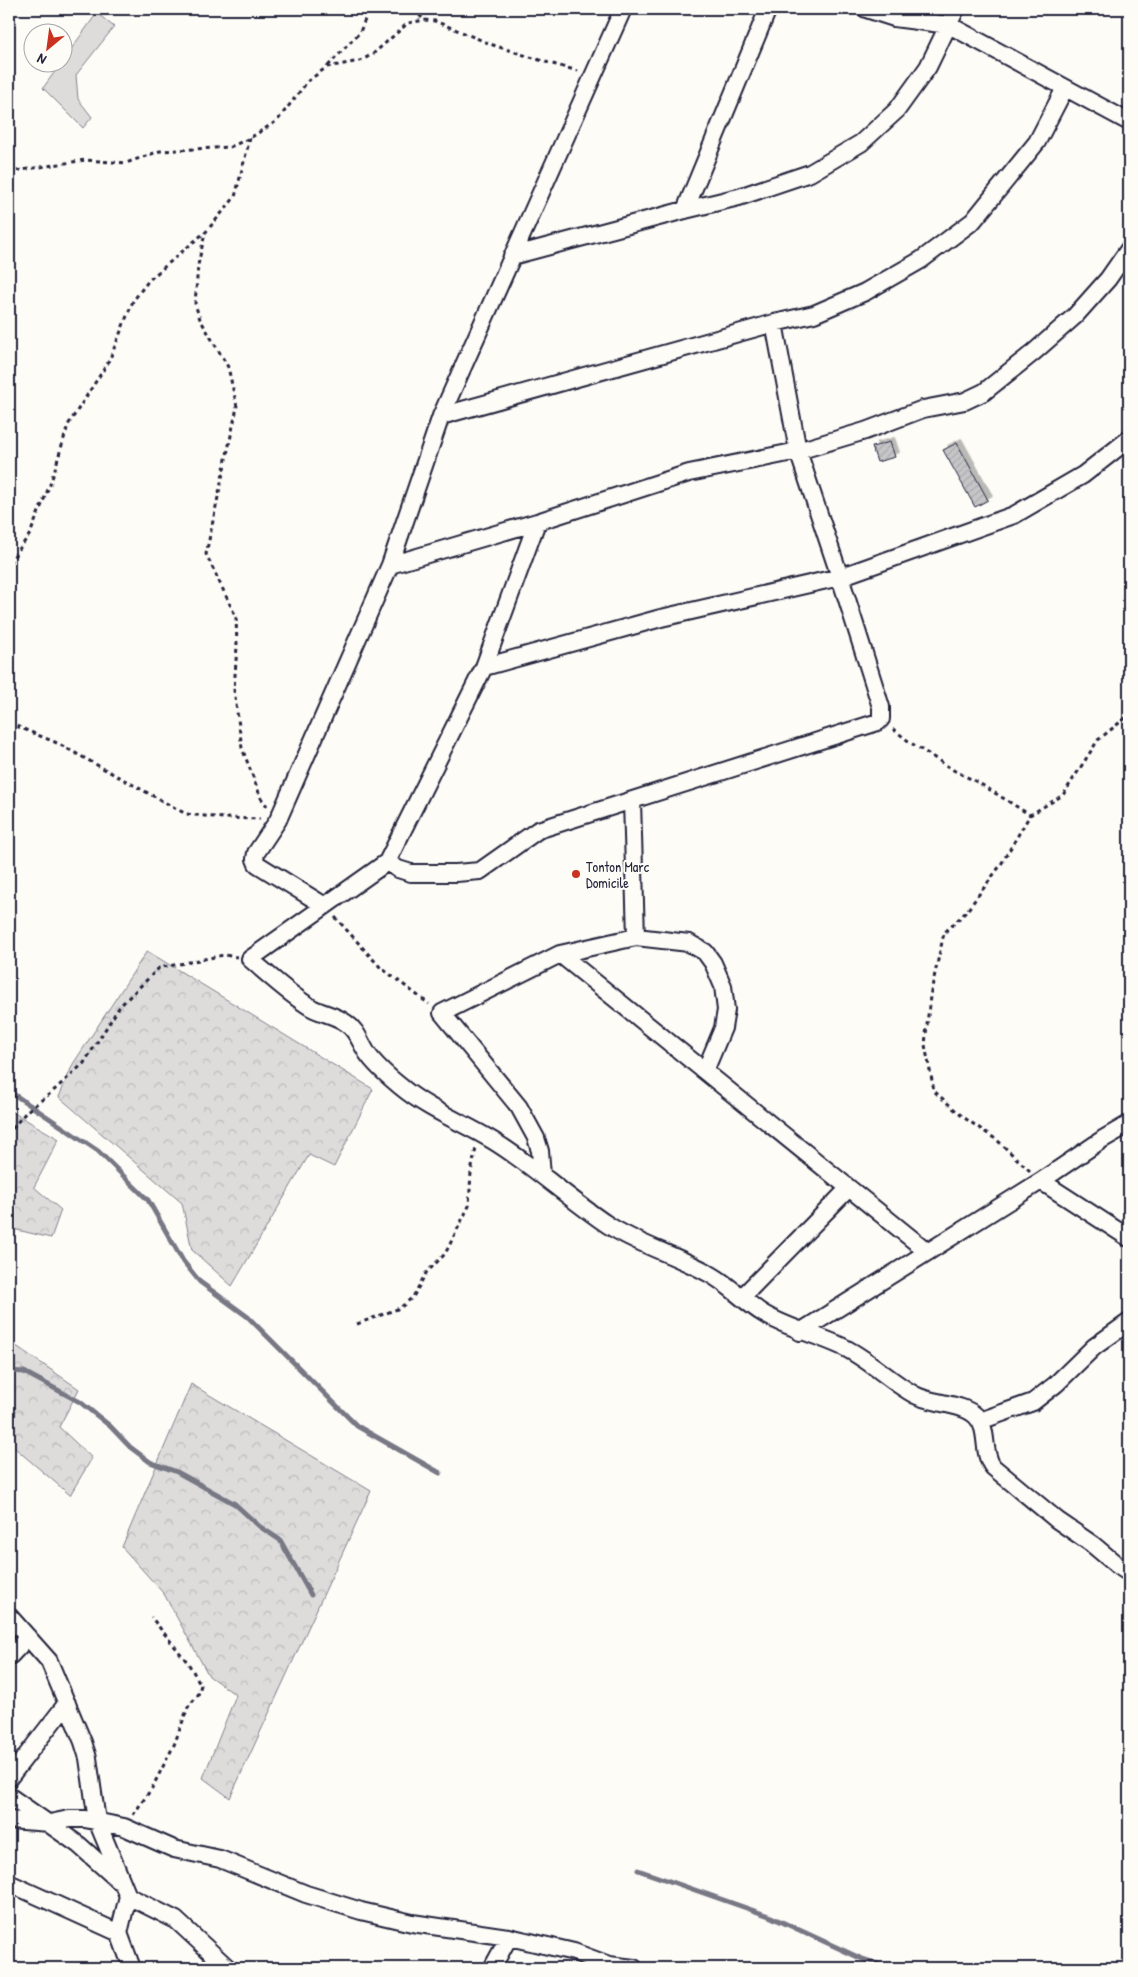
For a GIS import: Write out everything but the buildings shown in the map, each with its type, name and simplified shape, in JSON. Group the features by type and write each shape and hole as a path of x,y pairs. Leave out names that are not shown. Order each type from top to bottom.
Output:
{"street":[{"path":"325,906 257,864 255,859 256,853 278,820 390,565 441,416 623,9"},
{"path":"685,210 768,9"},
{"path":"866,9 894,18 949,25 1129,122"},
{"path":"512,256 739,197 810,173 861,143 897,110 928,67 956,9"},
{"path":"441,416 774,323 814,314 865,292 921,260 974,221 1037,142 1065,88"},
{"path":"390,565 537,522 689,472 798,451 865,431 923,409 965,401 984,392 1034,352 1074,316 1108,279 1129,249"},
{"path":"387,862 398,869 411,873 480,871 538,830 878,722 882,719 881,707 798,451 774,323"},
{"path":"484,668 661,618 840,577 1014,515 1084,475 1129,439"},
{"path":"537,522 484,668 387,862 250,959 313,1008 348,1024 357,1034 368,1055 398,1085 446,1117 479,1133 542,1175 573,1202 609,1226 633,1240 694,1266 722,1281 762,1312 800,1332 842,1346 914,1394 928,1400 972,1412 980,1421 986,1453 992,1467 1057,1520 1129,1573"},
{"path":"632,801 636,937"},
{"path":"542,1175 540,1151 531,1126 523,1113 442,1013 560,954 636,937 689,943 705,952 712,963 723,986 726,1010 723,1028 705,1071"},
{"path":"560,954 928,1252"},
{"path":"800,1332 1129,1124"},
{"path":"1041,1181 1129,1238"},
{"path":"742,1297 849,1188"},
{"path":"980,1421 1033,1402 1056,1384 1094,1347 1129,1322"},
{"path":"9,1616 49,1661 68,1704 88,1758 97,1821 126,1891 119,1933 132,1968"},
{"path":"9,1657 28,1637"},
{"path":"9,1778 68,1704"},
{"path":"9,1796 79,1845 126,1891 176,1920 228,1968"},
{"path":"9,1820 50,1823 69,1819 86,1819 124,1827 174,1849 220,1858 306,1894 361,1911 412,1923 509,1937 574,1952 599,1965 634,1968"},
{"path":"9,1883 119,1933"},
{"path":"492,1968 509,1937"}],"path":[{"path":"9,172 85,160 126,163 160,151 230,147 250,138 277,121 308,81 327,67 360,32 369,9"},
{"path":"414,9 424,20"},
{"path":"327,67 360,61 373,54 408,23 424,20 435,22 493,45 594,75"},
{"path":"9,563 30,534 51,482 68,425 109,361 133,301 149,280 205,233 235,197 250,138"},
{"path":"205,233 198,265 195,304 200,319 228,367 237,407 206,554 236,617 237,646 234,690 242,748 261,798 278,820"},
{"path":"1041,1181 996,1140 963,1117 934,1091 925,1045 930,996 944,933 966,912 1000,866 1030,815 1064,794 1098,740 1129,715"},
{"path":"882,719 911,743 954,771 979,783 1030,815"},
{"path":"9,723 57,743 186,814 223,818 278,820"},
{"path":"325,906 380,967 442,1013"},
{"path":"9,1136 14,1125 27,1111 84,1063 120,1006 159,968 224,955 250,959"},
{"path":"357,1324 400,1308 412,1297 426,1273 445,1254 469,1206 471,1172 479,1133"},
{"path":"124,1827 152,1788 174,1745 188,1708 198,1695 201,1684 188,1663 152,1617"}],"green space":[{"path":"97,13 114,27 76,75 78,99 92,117 83,128 43,88 55,72 72,72 72,48"},
{"path":"147,951 373,1089 334,1167 309,1155 232,1286 192,1250 182,1203 59,1097 73,1064"},
{"path":"9,1110 59,1139 34,1187 61,1210 51,1238 9,1228"},
{"path":"9,1341 79,1389 59,1427 92,1458 70,1495 9,1443"},
{"path":"191,1384 371,1491 230,1798 203,1778 236,1695 209,1676 164,1594 122,1547"}],"waterway":[{"path":"9,1091 98,1151 148,1200 183,1261 200,1282 248,1317 357,1426 440,1473"},
{"path":"9,1371 24,1372 80,1402 110,1426 130,1447 150,1462 177,1472 235,1504 259,1526 280,1540 311,1595"},
{"path":"638,1870 769,1916 860,1958 890,1968"}],"place":[{"name":"Tonton Marc Domicile","path":"576,874"}]}
